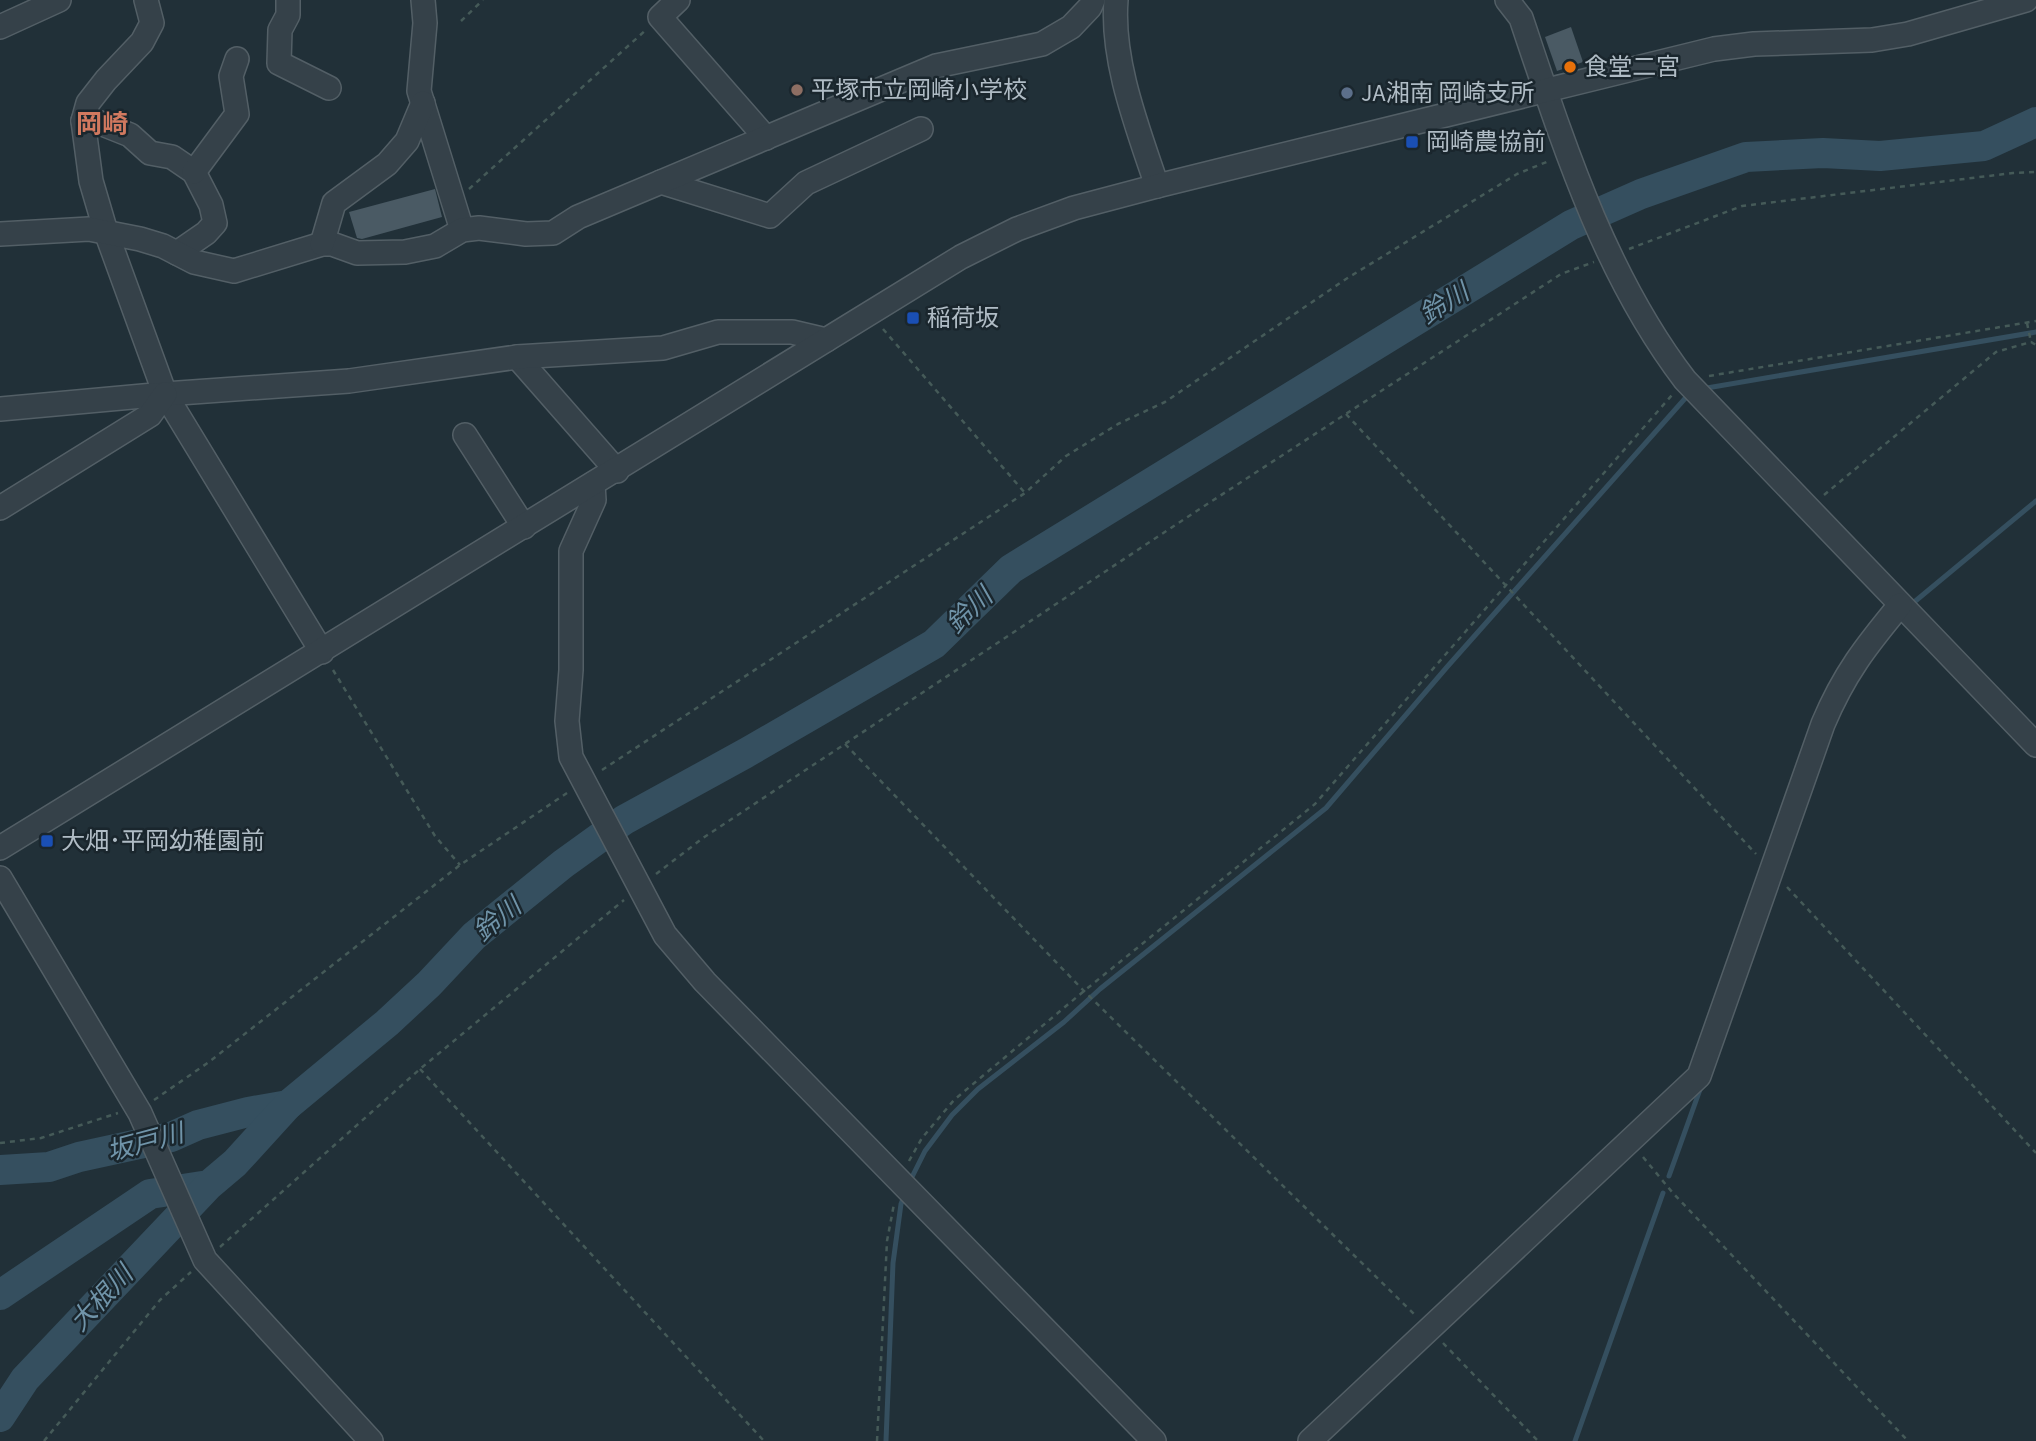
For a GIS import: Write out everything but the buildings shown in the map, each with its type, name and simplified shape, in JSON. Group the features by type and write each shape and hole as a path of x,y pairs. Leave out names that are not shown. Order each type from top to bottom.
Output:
{"street":[{"path":"0,27 59,0"},
{"path":"146,0 152,23 142,41 89,103 83,121 91,181 106,232 165,394 322,652"},
{"path":"289,0 288,15 280,30 279,62 329,88"},
{"path":"423,0 425,23 419,92 462,230"},
{"path":"678,0 660,17 766,138"},
{"path":"0,234 89,229 139,239 194,261 234,271 321,244 332,244 357,253 405,252 435,246 462,230 479,228 526,234 553,233 578,217 936,66 1042,44 1071,27 1093,0"},
{"path":"1116,0 1114,19 1127,94 1157,186"},
{"path":"1507,0 1521,18 1566,153 1611,256 1640,316 1685,380 2036,745"},
{"path":"0,848 961,257 1017,229 1074,208 1157,186 1714,49 1754,44 1872,40 1908,34 2025,0"},
{"path":"194,172 237,114 232,76 236,60"},
{"path":"321,244 334,202 387,164 407,141 422,103"},
{"path":"83,121 100,123 130,135 150,153 172,157 194,172 211,205 215,223 206,233 177,253"},
{"path":"661,182 770,216 806,183 921,129"},
{"path":"0,409 349,381 517,357 663,348 718,332 792,332 826,340"},
{"path":"517,357 617,471"},
{"path":"0,508 150,415 165,394"},
{"path":"466,435 524,527"},
{"path":"593,484 594,500 571,551 571,670 567,721 571,757 665,935 705,982 1154,1441"},
{"path":"1310,1441 1699,1076 1823,724 1853,664 1900,605"},
{"path":"0,878 136,1108 205,1260 371,1441"}],"path":[{"path":"461,21 484,0"},
{"path":"454,203 660,17"},
{"path":"0,1143 41,1138 136,1108 155,1099 209,1062 460,864 1025,493 1066,456 1118,424 1165,402 1346,279 1517,174 1566,153"},
{"path":"44,1441 160,1300 420,1069 640,886 703,838 1180,521 1560,274 1742,206 2036,172"},
{"path":"870,313 1025,493"},
{"path":"877,1441 887,1241 893,1207 909,1162 922,1138 954,1100 1315,804 1685,380 2036,321"},
{"path":"2027,323 2031,342"},
{"path":"1807,509 1996,352 2031,342 2036,345"},
{"path":"1346,414 2036,1153"},
{"path":"322,652 435,836 460,864"},
{"path":"845,744 1084,991 1429,1329 1538,1441"},
{"path":"420,1069 764,1441"},
{"path":"1628,1143 1908,1441"}],"waterway":[{"name":"鈴川","path":"0,1417 25,1379 209,1185 235,1163 288,1105 387,1023 429,984 474,936 563,864 624,820 934,644 1011,569 1571,225 1641,194 1746,157 1823,153 1880,156 1984,146 2036,122"},
{"path":"1701,389 2036,332"},
{"path":"910,1181 925,1151 952,1115 978,1089 1326,808 1689,394"},
{"path":"1913,603 2036,501"},
{"path":"1669,1176 1702,1084"},
{"name":"坂戸川","path":"0,1170 49,1167 79,1157 171,1137 198,1125 248,1112 288,1105"},
{"name":"鈴川","path":"0,1295 150,1194 202,1186"},
{"path":"1575,1441 1663,1193"},
{"path":"886,1441 893,1263 901,1204 905,1194"}],"place":[{"name":"食堂二宮","path":"1570,67"},
{"name":"平塚市立岡崎小学校","path":"797,90"},
{"name":"JA湘南 岡崎支所","path":"1347,93"},
{"name":"岡崎農協前","path":"1412,142"},
{"name":"稲荷坂","path":"913,318"},
{"name":"大畑･平岡幼稚園前","path":"47,841"}],"district":[{"name":"岡崎","path":"102,124"}],"water label":[{"name":"大根川","path":"101,1298"}]}
